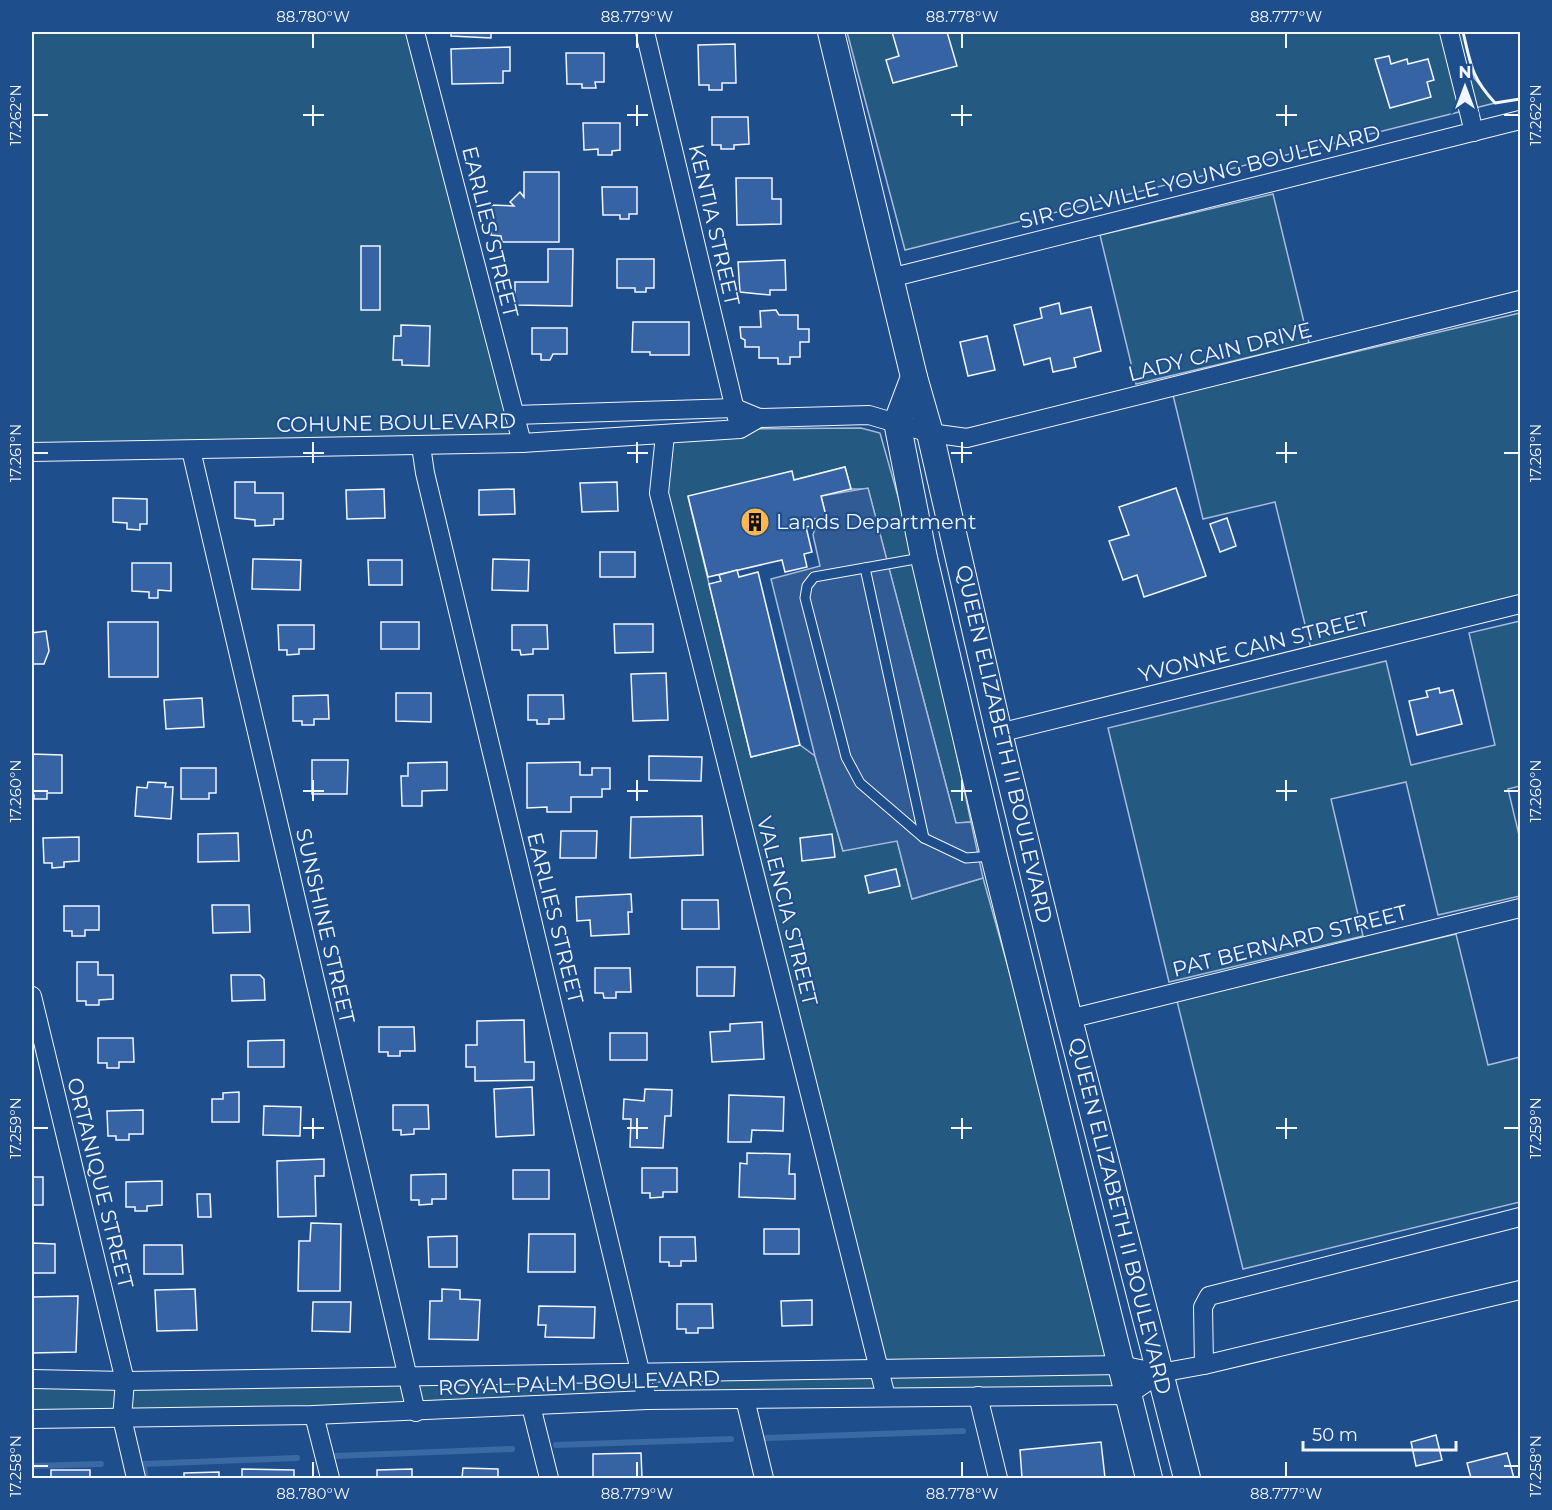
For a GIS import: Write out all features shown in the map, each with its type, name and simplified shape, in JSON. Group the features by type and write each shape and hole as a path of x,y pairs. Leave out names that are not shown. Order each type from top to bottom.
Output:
{"street":[{"name":"EARLIES STREET","path":"415,32 522,443"},
{"name":"KENTIA STREET","path":"645,32 740,429"},
{"name":"QUEEN ELIZABETH II BOULEVARD","path":"831,32 914,376 930,433 999,733 1069,1019 1187,1479"},
{"path":"1449,32 1474,132"},
{"name":"SIR COLVILLE YOUNG BOULEVARD","path":"890,278 1521,120"},
{"name":"LADY CAIN DRIVE","path":"897,422 930,433 968,438 1521,300"},
{"path":"897,422 914,376"},
{"name":"COHUNE BOULEVARD","path":"514,415 735,408 759,418 869,415 897,422"},
{"name":"COHUNE BOULEVARD","path":"32,452 522,443 740,429 759,418"},
{"name":"QUEEN ELIZABETH II BOULEVARD","path":"897,422 924,558 994,856 1149,1479"},
{"name":"VALENCIA STREET","path":"665,435 658,493 886,1397"},
{"name":"EARLIES STREET","path":"421,446 425,473 647,1400"},
{"name":"SUNSHINE STREET","path":"191,450 416,1412"},
{"path":"924,558 958,551"},
{"name":"YVONNE CAIN STREET","path":"999,733 1521,604"},
{"path":"994,856 1028,848"},
{"name":"PAT BERNARD STREET","path":"1069,1019 1521,908"},
{"name":"ORTANIQUE STREET","path":"32,996 125,1381 122,1418 136,1479"},
{"path":"1204,1365 1203,1308 1209,1296 1521,1217"},
{"path":"1128,1395 1160,1373 1204,1365 1521,1290"},
{"name":"ROYAL PALM BOULEVARD","path":"32,1379 125,1381 1120,1365 1160,1373"},
{"name":"ROYAL PALM BOULEVARD","path":"32,1419 416,1412 647,1400 1128,1395"},
{"path":"978,1396 998,1479"},
{"path":"745,1399 764,1479"},
{"path":"531,1406 549,1479"},
{"path":"314,1415 330,1479"}],"lane":[{"path":"924,558 814,577 807,586 805,598 846,757 860,783 924,838 966,858 994,856"},
{"path":"865,568 924,838"}],"shaded area":[{"path":"32,32 415,32 522,443 32,451"},
{"path":"847,32 1463,32 1474,78 1495,103 905,250"},
{"path":"1273,194 1309,343 1136,384 1100,235"},
{"path":"1520,313 1520,599 1311,649 1275,502 1203,519 1173,395"},
{"path":"861,428 880,433 914,553 971,822 956,823 868,489 851,489 845,467 794,480 688,497 751,757 800,745 815,756 843,851 897,840 912,899 983,878 1128,1395 32,1419 32,1379 879,1369 659,493 665,435 740,429"},
{"path":"868,488 956,823 971,822 983,878 912,899 897,841 843,851 815,756 771,579 820,566 813,535 816,525 814,519 826,516 821,496"},
{"path":"1520,621 1520,786 1508,789 1520,839 1520,896 1438,915 1406,782 1331,799 1363,936 1169,982 1108,728 1386,661 1411,765 1495,745 1469,633"},
{"path":"1456,934 1488,1065 1520,1057 1520,1202 1243,1269 1177,1001"}],"building":[{"path":"451,32 491,32 491,38 451,36"},
{"path":"892,32 947,32 957,66 893,83 886,60 899,56"},
{"path":"735,44 736,83 722,83 722,90 709,90 709,85 699,85 698,45"},
{"path":"510,47 510,71 503,71 503,83 452,84 451,49"},
{"path":"566,53 604,53 604,82 595,82 596,88 582,88 582,84 567,84"},
{"path":"1389,56 1391,64 1407,59 1408,64 1428,59 1434,80 1427,82 1431,97 1390,108 1375,59"},
{"path":"712,117 748,117 749,144 734,145 734,149 721,149 721,145 712,145"},
{"path":"583,123 620,123 620,150 612,151 612,155 598,155 598,149 584,150"},
{"path":"524,172 559,172 559,242 502,242 501,236 491,235 492,205 514,206 510,202 520,192 524,197"},
{"path":"736,178 772,178 772,199 781,199 781,224 737,225"},
{"path":"602,187 637,187 637,214 629,214 629,219 620,219 620,215 603,215"},
{"path":"361,246 380,246 380,310 361,310"},
{"path":"548,249 573,249 572,306 515,305 515,282 548,282"},
{"path":"617,259 654,259 654,288 646,288 646,292 635,292 635,288 617,288"},
{"path":"785,260 786,290 770,290 770,295 740,292 738,262"},
{"path":"1059,303 1061,314 1091,307 1101,351 1074,358 1076,367 1053,372 1050,358 1024,365 1014,325 1042,318 1040,308"},
{"path":"776,310 779,315 798,315 798,329 809,329 809,342 800,342 800,357 790,357 790,364 778,364 778,358 759,358 759,347 745,347 745,340 741,338 740,327 761,327 760,311"},
{"path":"633,322 689,322 689,355 650,355 650,352 632,352"},
{"path":"401,325 430,326 429,366 402,365 402,360 393,360 394,336 401,336"},
{"path":"532,328 567,328 567,354 553,354 550,360 541,360 541,354 532,354"},
{"path":"987,336 995,370 968,376 960,342"},
{"name":"Lands Department","path":"845,467 851,489 821,496 826,516 814,519 816,525 806,527 812,552 804,554 807,567 785,572 782,560 708,577 688,496 792,471 794,480"},
{"path":"235,482 255,482 255,493 283,493 283,519 274,519 274,525 255,526 255,520 235,518"},
{"path":"617,482 618,511 582,512 580,483"},
{"path":"1176,488 1206,576 1144,597 1137,575 1123,580 1109,541 1129,535 1119,507"},
{"path":"384,489 385,518 347,519 346,490"},
{"path":"514,489 515,514 479,515 479,490"},
{"path":"113,498 147,499 147,524 140,524 140,530 127,529 127,523 113,522"},
{"path":"1227,518 1236,546 1220,552 1210,524"},
{"path":"600,552 635,552 635,577 600,577"},
{"path":"253,559 301,560 300,590 252,589"},
{"path":"493,559 529,560 528,591 492,590"},
{"path":"368,560 402,560 402,585 369,585"},
{"path":"132,563 171,563 171,591 158,590 158,598 149,598 149,592 132,591"},
{"path":"737,570 739,577 758,572 800,745 751,757 709,584 721,581 719,575"},
{"path":"108,622 158,622 158,677 109,677"},
{"path":"381,622 419,622 419,649 381,649"},
{"path":"614,624 653,624 653,652 615,653"},
{"path":"278,625 314,625 314,649 299,649 299,654 287,655 287,650 279,650"},
{"path":"512,625 547,625 548,649 533,649 533,654 521,655 520,650 512,650"},
{"path":"46,631 49,651 44,664 32,664 32,633"},
{"path":"666,673 668,720 633,721 631,674"},
{"path":"1439,688 1440,693 1453,690 1462,724 1417,735 1409,701 1428,697 1426,691"},
{"path":"396,693 431,693 431,722 396,721"},
{"path":"328,695 329,719 314,719 314,725 302,725 302,721 293,721 293,696"},
{"path":"528,695 563,695 564,719 549,719 549,724 537,724 537,720 528,720"},
{"path":"202,698 204,727 166,729 164,700"},
{"path":"32,754 62,755 62,793 47,793 47,799 34,799 32,795"},
{"path":"649,756 702,757 701,781 649,780"},
{"path":"312,760 348,760 347,794 312,794"},
{"path":"447,762 447,790 422,791 422,806 402,806 401,776 408,776 408,763"},
{"path":"580,762 580,775 592,775 592,768 610,768 610,789 602,789 602,797 571,797 571,812 547,812 547,807 527,808 527,763"},
{"path":"181,768 216,768 216,793 209,793 209,799 181,799"},
{"path":"148,782 166,783 165,787 173,787 171,819 135,816 137,787 147,788"},
{"path":"702,816 703,855 630,858 631,817"},
{"path":"561,831 597,831 596,858 560,858"},
{"path":"238,833 239,861 198,862 198,834"},
{"path":"832,834 835,857 802,861 800,838"},
{"path":"79,837 79,861 64,862 64,867 52,868 52,863 44,863 43,838"},
{"path":"896,869 900,886 869,893 865,876"},
{"path":"631,894 632,912 628,912 629,934 591,936 590,920 577,921 576,897"},
{"path":"682,900 718,900 719,929 682,929"},
{"path":"212,905 249,905 250,932 213,933"},
{"path":"64,906 99,906 99,930 85,930 85,936 72,936 72,931 64,931"},
{"path":"77,962 98,962 98,975 113,975 113,999 99,1000 99,1005 86,1005 86,1001 77,1001"},
{"path":"697,967 735,967 734,996 697,996"},
{"path":"595,968 630,968 631,992 616,992 616,998 604,998 603,993 595,993"},
{"path":"231,975 260,975 264,979 265,1000 232,1001"},
{"path":"524,1020 525,1062 534,1062 534,1080 475,1081 475,1067 466,1067 466,1045 477,1045 477,1021"},
{"path":"762,1022 764,1059 712,1062 710,1032 730,1031 730,1024"},
{"path":"379,1027 414,1027 415,1051 400,1051 400,1056 388,1056 388,1052 379,1052"},
{"path":"610,1033 647,1033 647,1060 610,1060"},
{"path":"98,1038 133,1038 134,1062 119,1062 119,1068 107,1068 107,1063 98,1063"},
{"path":"284,1040 284,1067 248,1067 248,1041"},
{"path":"532,1087 534,1135 496,1137 494,1089"},
{"path":"645,1089 672,1090 671,1116 665,1116 663,1148 630,1147 631,1119 623,1119 624,1099 644,1101"},
{"path":"239,1092 239,1122 212,1122 212,1099 223,1099 223,1093"},
{"path":"729,1095 784,1097 783,1131 752,1130 751,1142 728,1142"},
{"path":"393,1105 428,1105 429,1129 414,1129 414,1134 401,1135 401,1130 393,1130"},
{"path":"264,1106 301,1107 300,1136 263,1135"},
{"path":"143,1110 143,1134 129,1134 129,1140 116,1140 116,1136 108,1136 107,1111"},
{"path":"747,1153 790,1154 789,1174 795,1174 795,1199 739,1197 740,1163 747,1164"},
{"path":"324,1159 324,1176 315,1176 316,1216 278,1217 277,1161"},
{"path":"642,1168 677,1168 677,1192 663,1192 663,1197 650,1198 650,1193 642,1193"},
{"path":"513,1170 549,1170 549,1199 513,1199"},
{"path":"446,1174 446,1199 432,1199 432,1204 419,1205 419,1200 411,1200 411,1175"},
{"path":"32,1177 43,1177 43,1205 32,1205"},
{"path":"162,1181 162,1205 147,1206 147,1211 135,1211 135,1207 126,1207 126,1182"},
{"path":"197,1194 210,1194 211,1217 198,1217"},
{"path":"311,1223 341,1224 340,1291 298,1291 299,1241 310,1241"},
{"path":"764,1229 799,1229 799,1254 764,1254"},
{"path":"529,1234 575,1234 575,1272 528,1272"},
{"path":"457,1236 457,1267 429,1267 428,1237"},
{"path":"660,1237 695,1237 696,1261 681,1261 681,1266 669,1266 669,1262 660,1262"},
{"path":"32,1243 55,1244 55,1273 32,1273"},
{"path":"144,1245 182,1245 183,1274 144,1274"},
{"path":"195,1289 197,1330 157,1331 155,1290"},
{"path":"442,1289 460,1290 460,1299 480,1300 478,1340 429,1339 430,1301 442,1301"},
{"path":"78,1296 76,1352 32,1353 32,1297"},
{"path":"812,1300 812,1325 782,1326 781,1301"},
{"path":"313,1302 351,1302 350,1332 312,1331"},
{"path":"677,1304 712,1304 713,1328 698,1328 698,1333 686,1333 686,1329 677,1329"},
{"path":"539,1306 595,1307 594,1338 545,1337 546,1325 538,1325"},
{"path":"1436,1435 1442,1460 1416,1466 1411,1442"},
{"path":"1101,1442 1105,1478 1022,1478 1020,1450"},
{"path":"641,1453 642,1478 593,1478 593,1454"},
{"path":"1507,1453 1514,1478 1471,1478 1467,1463"},
{"path":"463,1468 498,1469 498,1478 462,1478"},
{"path":"242,1469 294,1470 294,1478 242,1478"},
{"path":"412,1469 412,1478 377,1478 377,1470"},
{"path":"51,1470 90,1470 90,1478 51,1478"},
{"path":"219,1472 219,1478 184,1478 184,1473"}],"waterway":[{"path":"766,1438 963,1431"},
{"path":"556,1445 731,1439"},
{"path":"335,1456 512,1449"},
{"path":"146,1478 143,1464 297,1458"},
{"path":"32,1466 101,1464"}],"wall":[{"path":"1463,32 1476,78 1487,94 1495,103 1520,99"}],"place":[{"name":"Lands Department","path":"755,522"}]}
